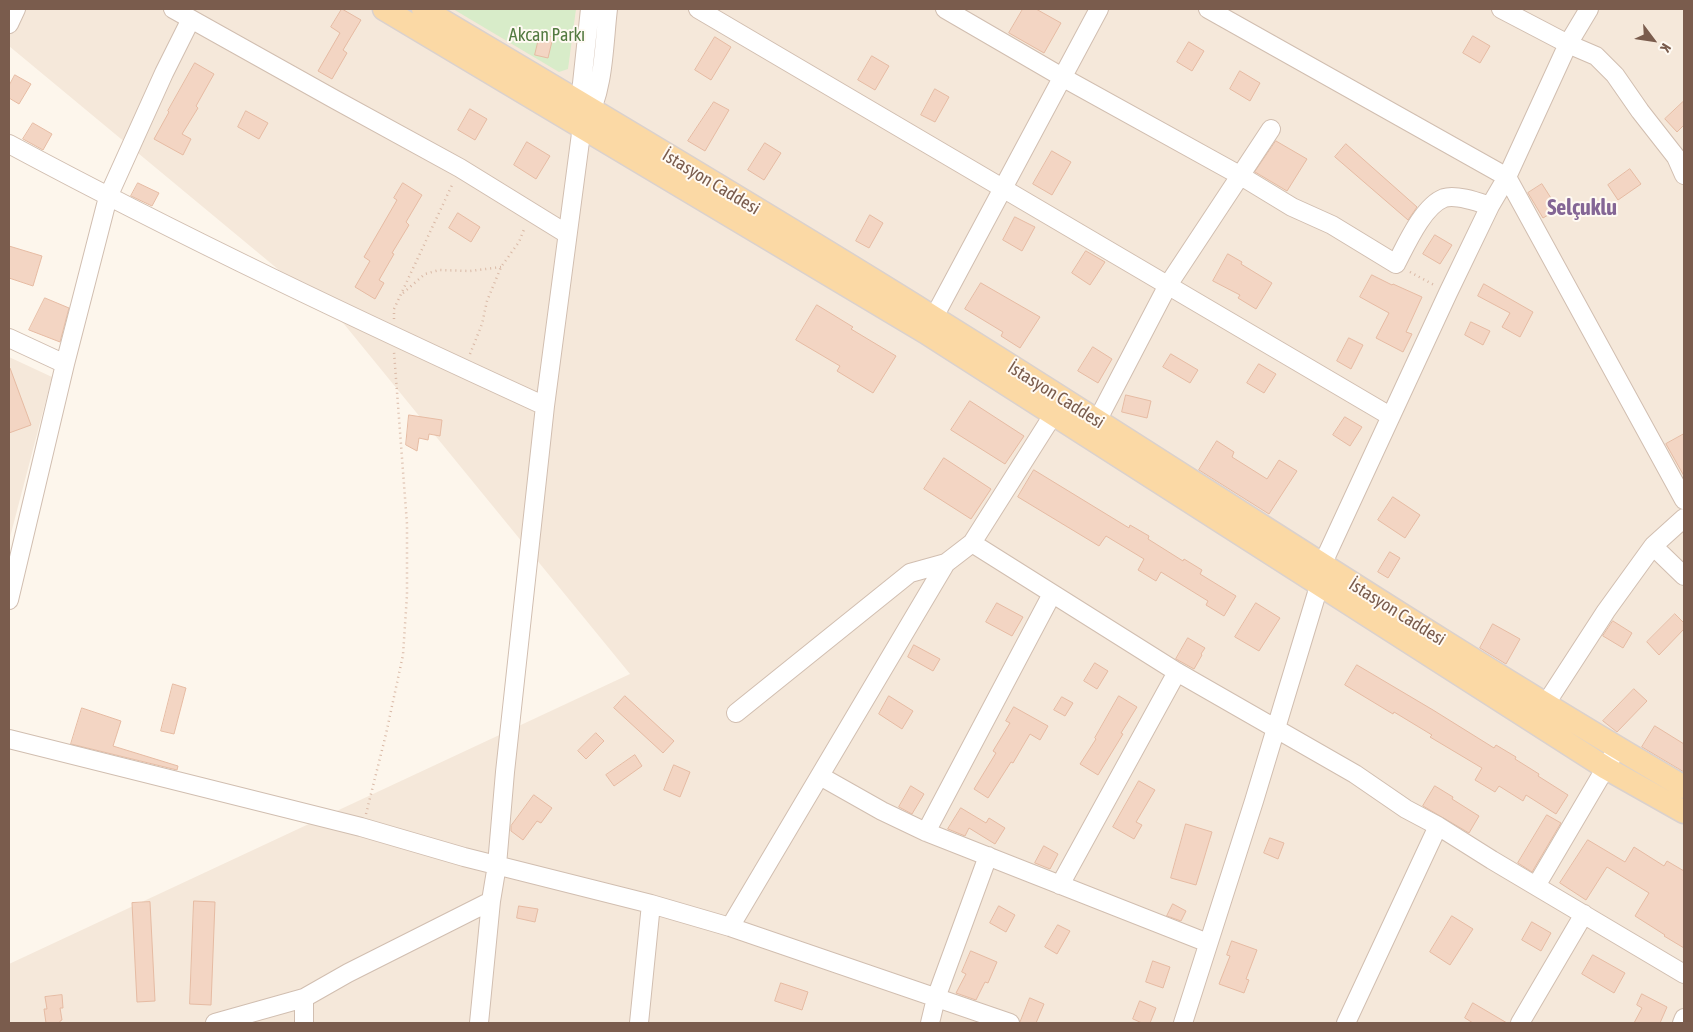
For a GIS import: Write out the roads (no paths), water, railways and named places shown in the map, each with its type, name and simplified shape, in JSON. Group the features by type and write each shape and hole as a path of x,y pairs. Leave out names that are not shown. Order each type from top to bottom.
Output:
{"main road":[{"path":"384,9 585,113 1053,415 1321,575 1606,768 1684,812"},
{"name":"İstasyon Caddesi","path":"423,9 585,113 934,317 1096,420 1321,575 1684,787"}],"street":[{"path":"9,24 16,9"},
{"path":"173,9 460,168 567,234"},
{"path":"479,1023 545,406 585,113 590,9"},
{"path":"585,113 601,73 608,9"},
{"path":"698,9 1390,416"},
{"path":"934,317 1099,9"},
{"path":"1208,9 1507,177 1684,500"},
{"path":"1501,9 1568,44 1596,56 1615,75 1640,111 1680,154 1684,175"},
{"path":"1183,1023 1276,730 1321,575 1390,416 1448,293 1490,206 1507,177 1568,44 1588,9"},
{"path":"956,11 1062,77 1241,176 1292,207 1332,225 1396,264 1425,212 1444,198 1470,199 1490,206"},
{"path":"9,600 65,364 108,197 164,73 191,19"},
{"path":"1096,420 1168,285 1271,129"},
{"path":"9,144 108,197 545,406"},
{"path":"9,338 65,364"},
{"path":"736,713 910,573 946,562 972,543 1053,415"},
{"path":"1545,705 1606,611 1653,546 1684,518"},
{"path":"972,543 1177,672 1355,774 1406,809 1438,826 1684,974"},
{"path":"1653,546 1684,576"},
{"path":"730,928 946,562"},
{"path":"926,832 1052,594"},
{"path":"1060,885 1177,672"},
{"path":"9,739 362,827 651,904 730,928 1010,1023"},
{"path":"1536,886 1617,748"},
{"path":"820,776 882,811 926,832 1208,943"},
{"path":"1346,1023 1438,826"},
{"path":"930,1023 936,998 988,856"},
{"path":"215,1023 304,998 348,973 491,901"},
{"path":"639,1023 651,904"},
{"path":"1520,1023 1584,914"},
{"path":"304,998 304,1023"},
{"path":"1682,1023 1684,1018"}],"district":[{"name":"Selçuklu","path":"1582,208"}],"park label":[{"name":"Akcan Parkı","path":"547,35"}]}
